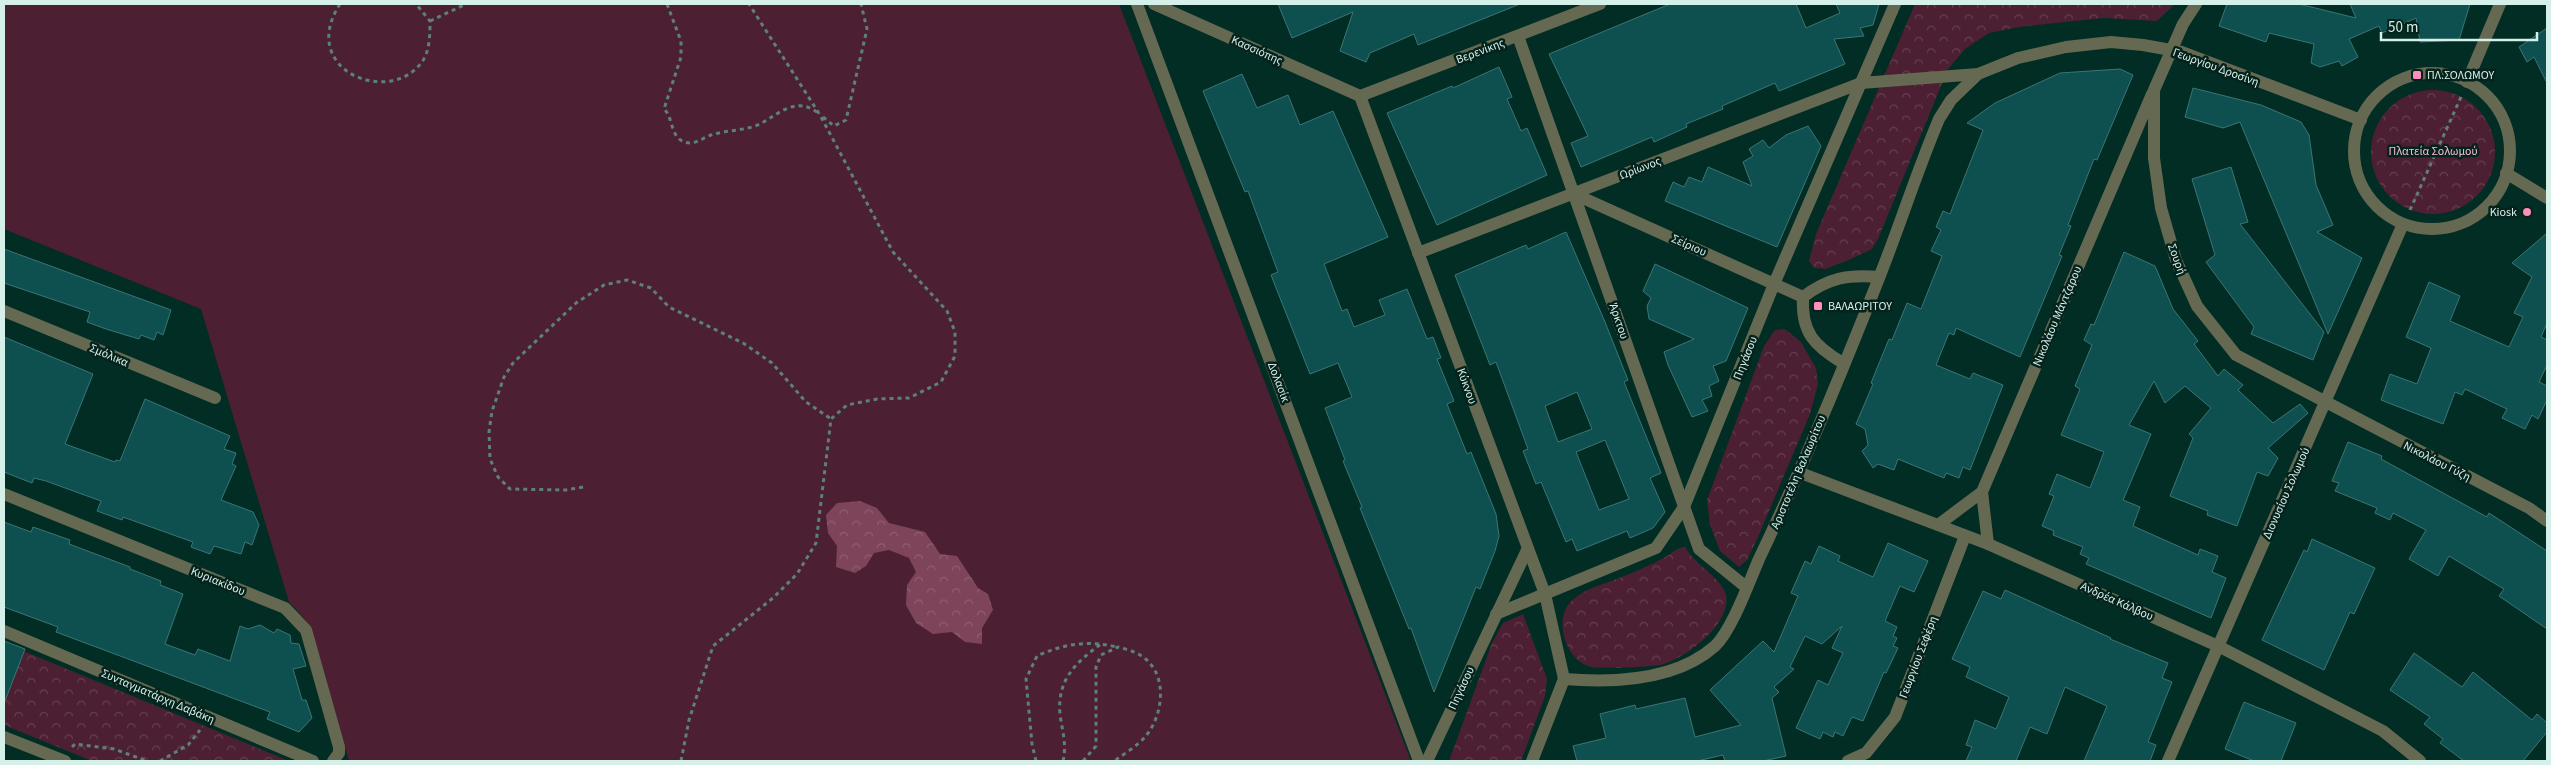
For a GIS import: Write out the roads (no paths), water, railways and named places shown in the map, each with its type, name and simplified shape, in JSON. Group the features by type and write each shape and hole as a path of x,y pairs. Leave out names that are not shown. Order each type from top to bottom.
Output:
{"street":[{"name":"Δολασίκ","path":"1137,4 1419,761"},
{"name":"Κασσιόπης","path":"1154,4 1360,96"},
{"name":"Βερενίκης","path":"1360,96 1600,4"},
{"name":"Πηγάσου","path":"1496,614 1656,548 1684,508 1774,284 1895,4"},
{"name":"Σουρή","path":"2196,4 2171,50 2154,90 2154,158 2161,208 2176,260 2197,306 2236,355 2325,403"},
{"path":"2468,82 2500,4"},
{"name":"Άρκτου","path":"1518,36 1699,549 1746,587"},
{"name":"Γεωργίου Δροσίνη","path":"1861,83 1978,74 2018,58 2066,47 2112,42 2171,50 2361,120"},
{"path":"2432,73 2468,82 2491,101 2506,128 2509,158 2506,173 2499,190 2488,205 2474,217 2457,225 2439,229 2421,229 2403,224 2377,207 2360,181 2354,150 2361,120 2370,104 2382,91 2406,78 2432,73"},
{"name":"Αριστοτέλη Βαλαωρίτου","path":"1564,679 1597,682 1666,672 1686,664 1715,646 1727,628 1798,472 1879,277 1939,119 1951,100 1978,74"},
{"name":"Ωρίωνος","path":"1418,252 1861,83"},
{"name":"Νικολάου Μάντζαρου","path":"1938,525 1982,492 2154,90"},
{"name":"Κύκνου","path":"1360,96 1527,550 1545,594 1564,679"},
{"path":"2506,173 2547,198"},
{"name":"Σείριου","path":"1574,194 1803,297"},
{"name":"Διονυσίου Σολωμού","path":"2168,761 2403,224"},
{"path":"1844,363 1822,350 1810,334 1802,316 1803,297 1819,285 1842,278 1857,275 1879,277"},
{"name":"Σμόλικα","path":"4,311 215,398"},
{"name":"Νικολάου Γύζη","path":"2325,403 2529,508 2547,521"},
{"name":"Ανδρέα Κάλβου","path":"1798,472 1988,544 2218,646 2382,731 2420,761"},
{"path":"1982,492 1988,544"},
{"name":"Κυριακίδου","path":"4,494 285,608 306,630 339,747 336,757"},
{"name":"Γεωργίου Σεφέρη","path":"1848,761 1866,753 1895,717 1965,536"},
{"name":"Πηγάσου","path":"1427,761 1527,550"},
{"name":"Συνταγματάρχη Δαβάκη","path":"4,631 313,761"},
{"path":"1532,761 1564,679"},
{"path":"4,737 63,760"}],"place":[{"name":"ΠΛ.ΣΟΛΩΜΟΥ","path":"2417,75"},
{"name":"Kiosk","path":"2527,212"},
{"name":"ΒΑΛΑΩΡΙΤΟΥ","path":"1818,306"}],"park label":[{"name":"Πλατεία Σολωμού","path":"2433,151"}]}
